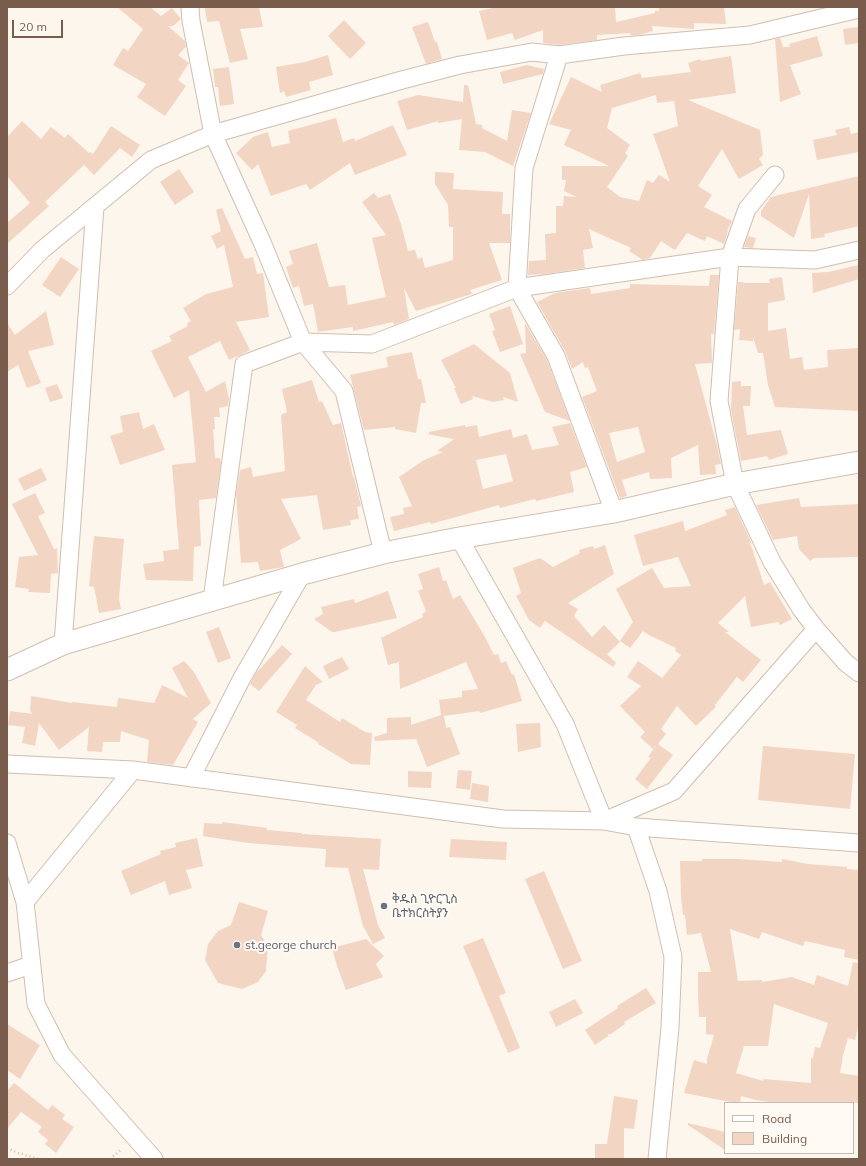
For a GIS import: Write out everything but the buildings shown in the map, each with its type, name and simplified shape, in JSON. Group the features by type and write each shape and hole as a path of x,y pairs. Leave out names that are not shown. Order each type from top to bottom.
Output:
{"street":[{"path":"190,7 191,21 213,134 262,242 303,342 344,391 383,553"},
{"path":"7,286 42,250 151,160 213,134 460,64 532,52 559,55 624,46 750,35 859,10"},
{"path":"559,55 524,168 517,288 556,356 614,512"},
{"path":"775,175 747,209 730,257 719,401 735,484 772,562 801,609 816,629 846,663 859,673"},
{"path":"63,644 95,207"},
{"path":"212,600 244,364 303,342 372,344 517,288 730,257 816,260 859,250"},
{"path":"7,670 63,644 302,574 383,553 459,538 614,512 735,484 859,462"},
{"path":"459,538 565,724 604,821"},
{"path":"191,778 242,678 302,574"},
{"path":"604,821 674,791 816,629"},
{"path":"7,764 133,770 503,819 604,821 636,827 859,843"},
{"path":"24,902 133,770"},
{"path":"636,827 658,891 672,957 670,1028 657,1159"},
{"path":"8,847 24,902 36,1004 62,1055 154,1159"},
{"path":"7,973 32,965"}],"path":[{"path":"7,1148 40,1159"}],"place":[{"name":"ቅዱስ ጊዮርጊስ ቤተክርስትያን","path":"384,906"},
{"name":"st.george church","path":"237,945"}]}
